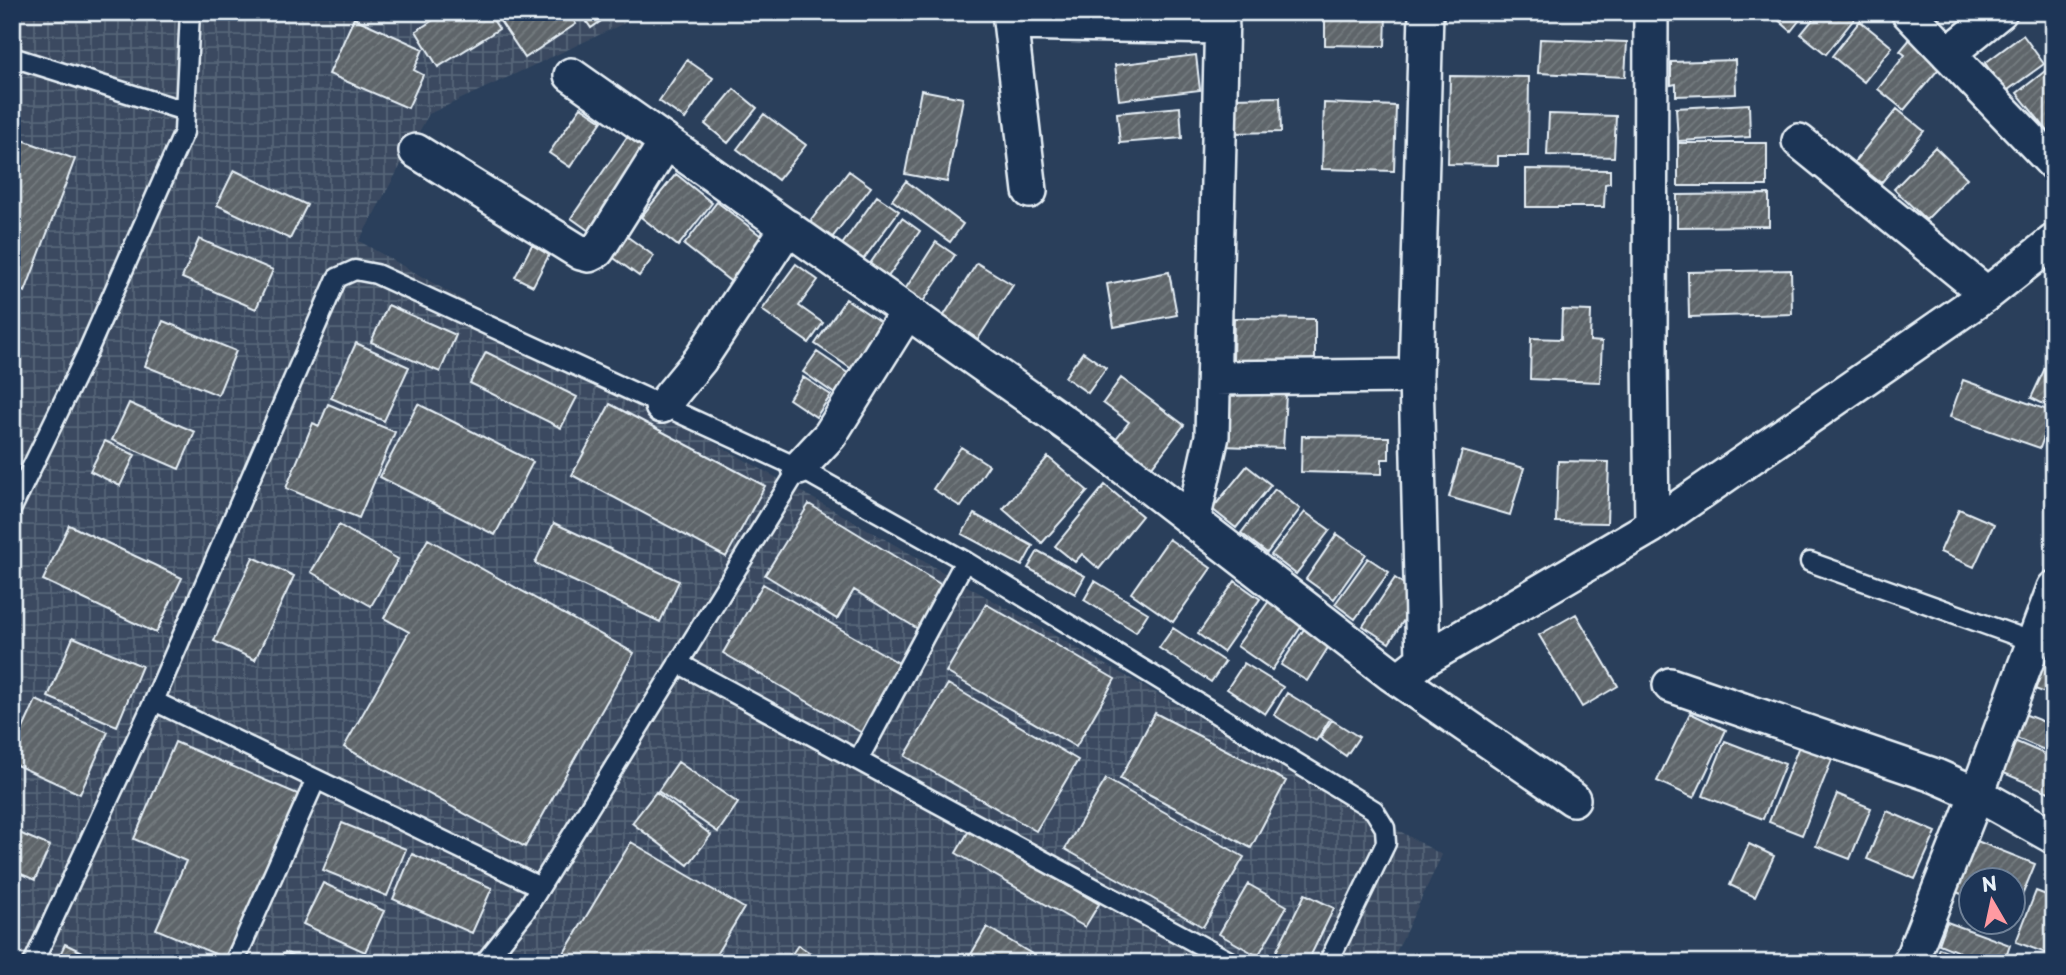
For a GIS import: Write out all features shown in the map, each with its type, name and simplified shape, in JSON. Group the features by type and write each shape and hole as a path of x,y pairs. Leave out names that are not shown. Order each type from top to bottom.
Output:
{"street":[{"path":"1411,670 1426,12"},
{"path":"1651,12 1652,526"},
{"path":"1908,12 2054,164"},
{"path":"1948,54 2000,12"},
{"path":"1030,191 1010,18 1222,20 1212,436 1193,521"},
{"path":"571,75 1078,432 1193,521 1411,670 1573,799"},
{"path":"1800,141 1987,294"},
{"path":"416,151 581,253 589,255 597,250 666,142"},
{"path":"662,405 700,360 788,227"},
{"path":"1411,670 1652,526 1987,294 2054,241"},
{"path":"799,468 830,435 907,312"},
{"path":"1214,378 1416,376"},
{"path":"1910,963 2054,589"},
{"path":"1670,685 1936,776 1977,794 2054,837"}],"lane":[{"path":"14,498 86,355 184,132 191,12"},
{"path":"12,57 184,111"},
{"path":"33,963 154,701 337,278 355,270 376,274 799,468 964,561 1374,810 1385,828 1386,843 1328,963"},
{"path":"484,963 524,913 799,468"},
{"path":"858,760 964,561"},
{"path":"1810,562 2034,642"},
{"path":"678,663 1233,963"},
{"path":"154,701 540,887"},
{"path":"234,963 316,779"}],"shaded area":[{"path":"12,12 637,12 629,21 429,114 359,241 1442,855 1391,963 12,963"}],"building":[{"path":"446,12 488,12 499,29 438,67 416,31"},
{"path":"494,12 568,12 576,24 525,58"},
{"path":"580,12 614,12 591,28"},
{"path":"1769,12 1806,12 1791,31"},
{"path":"1819,12 1858,14 1826,54 1801,34"},
{"path":"1325,15 1386,16 1385,46 1325,45"},
{"path":"354,18 423,49 414,70 423,75 408,108 329,74"},
{"path":"1860,21 1892,47 1864,82 1832,56"},
{"path":"2023,35 2044,64 2005,92 1985,63"},
{"path":"1911,38 1943,64 1904,110 1878,89 1905,55 1900,51"},
{"path":"1540,39 1627,42 1625,77 1538,73"},
{"path":"1196,55 1200,90 1119,100 1115,65"},
{"path":"687,60 713,78 685,119 659,101"},
{"path":"1735,60 1736,94 1676,96 1676,84 1671,85 1671,62"},
{"path":"2054,64 2054,139 2017,93"},
{"path":"1450,76 1529,77 1528,156 1498,156 1498,165 1448,164"},
{"path":"734,89 757,108 728,143 705,124"},
{"path":"921,90 963,98 947,182 905,174"},
{"path":"1280,97 1281,132 1233,133 1233,98"},
{"path":"1324,103 1396,106 1394,171 1322,169"},
{"path":"1749,104 1750,137 1678,141 1676,108"},
{"path":"581,107 602,121 570,167 549,153"},
{"path":"1180,107 1182,138 1120,143 1117,113"},
{"path":"1897,109 1924,131 1881,183 1854,162"},
{"path":"764,114 806,145 778,180 737,149"},
{"path":"1549,114 1616,116 1614,157 1547,155"},
{"path":"627,137 655,155 599,238 571,218"},
{"path":"17,138 75,159 25,292 12,287 12,151"},
{"path":"1678,143 1767,143 1767,186 1678,186"},
{"path":"1935,147 1967,178 1926,220 1894,189"},
{"path":"1526,169 1610,170 1610,183 1605,184 1604,207 1526,207"},
{"path":"234,170 307,205 290,239 217,205"},
{"path":"849,171 871,187 831,239 809,223"},
{"path":"676,174 712,203 678,246 641,217"},
{"path":"906,181 963,224 950,242 892,200"},
{"path":"1769,194 1769,226 1677,227 1677,195"},
{"path":"877,196 899,211 862,261 841,246"},
{"path":"717,202 773,245 739,288 684,245"},
{"path":"902,218 920,231 887,278 869,265"},
{"path":"625,235 654,256 639,276 611,256"},
{"path":"199,239 273,270 256,309 182,278"},
{"path":"936,242 955,255 922,303 904,291"},
{"path":"532,245 549,255 533,286 515,277"},
{"path":"977,263 1013,285 978,339 943,317"},
{"path":"796,264 818,280 799,306 823,323 809,343 762,310"},
{"path":"1791,270 1792,314 1689,317 1688,272"},
{"path":"1169,272 1177,315 1114,327 1107,284"},
{"path":"846,299 891,329 859,374 815,344"},
{"path":"388,305 456,335 440,372 371,342"},
{"path":"1562,310 1591,311 1590,341 1602,342 1600,382 1530,379 1531,338 1561,339"},
{"path":"1234,318 1315,319 1315,360 1233,360"},
{"path":"163,321 236,351 218,395 145,366"},
{"path":"356,343 409,367 384,421 331,398"},
{"path":"2054,349 2054,409 2031,398"},
{"path":"486,352 577,397 561,428 470,383"},
{"path":"817,352 849,374 835,394 803,372"},
{"path":"1083,352 1106,368 1088,393 1065,377"},
{"path":"803,377 831,395 816,417 789,399"},
{"path":"1121,378 1184,425 1151,468 1114,441 1129,422 1103,403"},
{"path":"1963,380 2053,412 2040,448 1950,417"},
{"path":"1216,391 1286,394 1283,448 1221,446"},
{"path":"129,403 195,432 179,469 112,440"},
{"path":"328,404 395,432 359,518 286,488 313,423 319,426"},
{"path":"418,404 533,462 495,535 380,477"},
{"path":"610,404 765,486 726,557 572,475"},
{"path":"1302,436 1389,437 1389,459 1382,459 1382,474 1301,472"},
{"path":"105,441 135,455 120,486 90,471"},
{"path":"961,447 989,465 961,507 933,489"},
{"path":"1462,451 1524,468 1510,515 1449,497"},
{"path":"1048,457 1088,491 1042,543 1003,509"},
{"path":"1558,461 1609,462 1607,523 1556,522"},
{"path":"1247,466 1271,485 1236,528 1212,509"},
{"path":"1105,485 1142,516 1099,569 1082,554 1075,562 1055,546"},
{"path":"1275,489 1300,509 1267,553 1241,533"},
{"path":"809,504 945,587 918,629 854,590 837,619 765,575"},
{"path":"1959,509 1994,524 1974,567 1940,552"},
{"path":"1305,512 1330,530 1296,574 1271,555"},
{"path":"974,514 1033,546 1022,566 962,534"},
{"path":"554,523 679,581 660,622 535,563"},
{"path":"69,525 182,578 156,633 43,580"},
{"path":"339,525 398,559 371,606 311,572"},
{"path":"1337,534 1366,554 1334,599 1306,579"},
{"path":"428,539 634,653 525,847 344,747 409,632 384,618"},
{"path":"1169,539 1211,568 1173,622 1131,593"},
{"path":"1038,551 1085,576 1075,594 1028,568"},
{"path":"253,557 294,576 255,660 214,641"},
{"path":"1368,558 1389,572 1355,619 1335,604"},
{"path":"1395,578 1420,595 1389,643 1363,626"},
{"path":"1095,581 1148,613 1136,632 1084,600"},
{"path":"1235,581 1260,599 1223,652 1198,634"},
{"path":"763,584 904,666 864,734 723,653"},
{"path":"1269,601 1303,624 1272,670 1237,646"},
{"path":"986,604 1115,679 1076,747 946,672"},
{"path":"1576,614 1618,686 1582,707 1539,635"},
{"path":"1173,628 1225,662 1211,682 1159,648"},
{"path":"1304,629 1329,646 1307,681 1281,665"},
{"path":"2054,633 2054,659 2042,654"},
{"path":"73,637 142,666 117,726 48,697"},
{"path":"2043,660 2054,664 2054,696 2032,688"},
{"path":"1244,663 1283,687 1265,714 1227,689"},
{"path":"948,684 1078,760 1036,831 905,756"},
{"path":"1287,693 1330,719 1316,741 1274,715"},
{"path":"36,700 108,732 80,794 12,763 12,753"},
{"path":"1155,713 1286,781 1251,848 1120,779"},
{"path":"1690,713 1726,730 1694,798 1657,781"},
{"path":"2024,714 2054,726 2054,754 2014,737"},
{"path":"1332,720 1359,737 1346,756 1320,738"},
{"path":"2012,740 2054,758 2054,786 2051,793 1999,771"},
{"path":"1725,741 1785,764 1763,819 1703,796"},
{"path":"1801,741 1834,754 1802,835 1769,822"},
{"path":"175,742 300,795 229,960 156,929 186,861 134,839"},
{"path":"678,762 738,803 718,832 658,791"},
{"path":"1106,779 1244,857 1203,927 1065,849"},
{"path":"656,792 711,835 688,865 632,823"},
{"path":"1837,794 1871,808 1850,859 1816,846"},
{"path":"1887,811 1936,832 1915,879 1867,859"},
{"path":"342,823 406,849 387,896 323,870"},
{"path":"970,829 1099,904 1085,927 956,853"},
{"path":"12,830 50,846 35,880 12,870"},
{"path":"1977,841 2035,864 2028,881 2028,866 1967,866"},
{"path":"631,842 744,908 711,963 558,963"},
{"path":"1749,844 1774,856 1755,897 1730,885"},
{"path":"412,854 492,888 472,933 393,899"},
{"path":"323,883 384,911 365,952 303,924"},
{"path":"1248,884 1287,906 1258,956 1219,934"},
{"path":"2036,891 2054,898 2054,956 2016,942 2018,936 2028,936 2028,911"},
{"path":"1305,894 1334,908 1307,963 1277,963 1272,960"},
{"path":"1947,922 1958,926 1958,936 1985,936 2010,945 2004,963 1986,963 1939,944"},
{"path":"987,927 1047,963 966,963"},
{"path":"65,944 105,963 56,963"},
{"path":"798,945 826,963 786,963"},
{"path":"1939,948 1978,963 1933,963"},
{"path":"285,952 305,963 279,963"}]}
